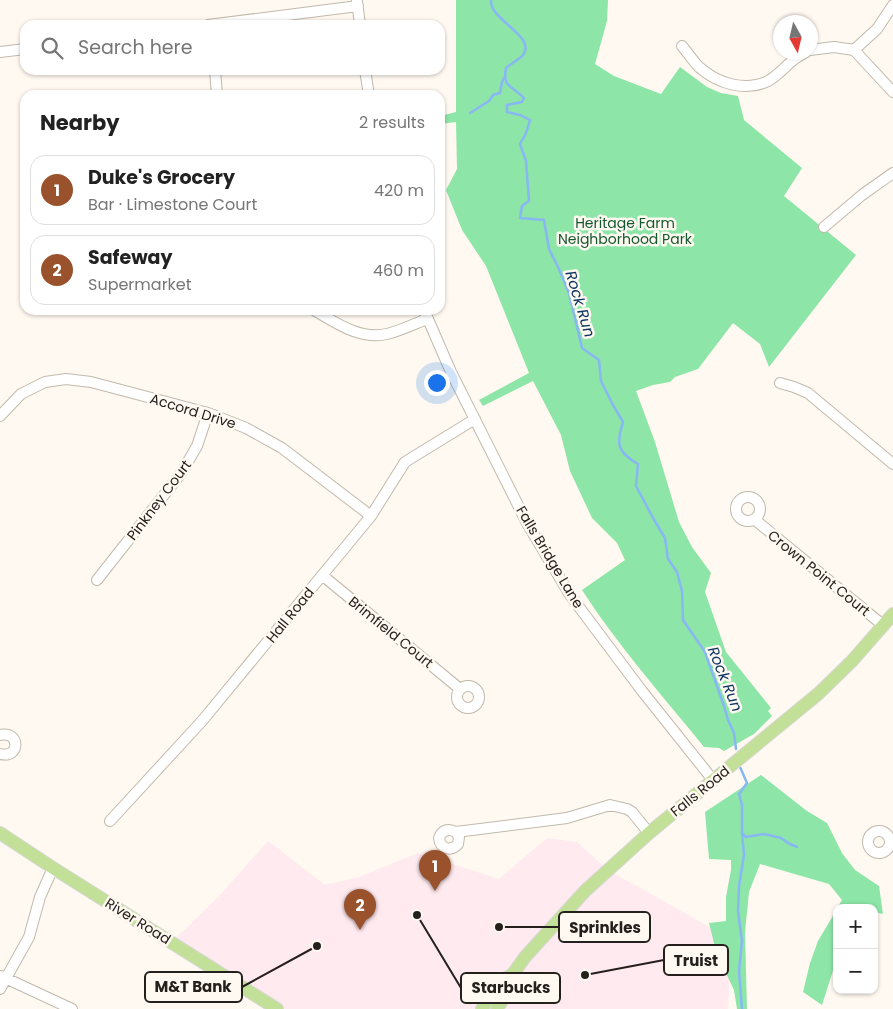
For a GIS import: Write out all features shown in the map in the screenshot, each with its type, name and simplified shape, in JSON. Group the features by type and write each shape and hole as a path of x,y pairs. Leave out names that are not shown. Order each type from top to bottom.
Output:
{"main road":[{"name":"Falls Road","path":"497,1009 510,987 513,974 525,957 585,891 649,833 818,694 852,661 893,614"},
{"name":"River Road","path":"0,833 277,1009"},
{"name":"Falls Road","path":"482,1009 498,983 513,974"}],"street":[{"path":"242,20 357,3 359,20"},
{"path":"854,50 877,29 893,4"},
{"path":"682,46 699,67 710,75 729,84 742,86 756,86 768,81 794,60"},
{"path":"818,49 834,47 854,50 893,92"},
{"path":"0,52 20,50"},
{"path":"215,75 217,90"},
{"path":"366,75 367,90"},
{"path":"824,227 862,194 893,173"},
{"path":"322,315 342,327 370,335 386,334 426,315"},
{"name":"Falls Bridge Lane","path":"426,315 451,372 528,525 570,595 642,691 714,780"},
{"name":"Accord Drive","path":"0,416 21,394 45,382 66,379 91,382 208,412 246,428 282,448 371,516"},
{"path":"780,383 808,393 893,464"},
{"name":"Pinkney Court","path":"97,580 182,472 197,446 208,412"},
{"name":"Hall Road","path":"110,821 202,721 371,516 405,462 475,419"},
{"name":"Crown Point Court","path":"754,519 884,626"},
{"name":"Brimfield Court","path":"322,575 460,689"},
{"path":"0,735 10,735 16,744 10,754 0,754"},
{"path":"456,832 567,818 610,806 627,809 632,812 649,833"},
{"path":"0,989 3,978 28,937 40,897 53,868"},
{"path":"3,978 72,1009"}],"shaded area":[{"path":"547,838 577,842 608,870 731,939 728,1009 277,1009 172,942 222,893 268,841 325,885 359,877 418,853 499,879"}],"green space":[{"name":"Heritage Farm Neighborhood Park","path":"456,0 608,0 607,21 595,64 614,76 661,94 680,67 707,87 721,93 738,96 744,120 802,168 784,196 856,255 769,367 760,344 733,323 698,369 675,377 670,382 636,391 655,442 679,522 692,547 711,573 705,592 726,652 771,708 768,711 772,716 754,734 724,751 719,748 704,747 625,651 582,590 625,560 617,543 592,518 570,471 561,435 533,381 483,406 479,400 529,373 486,266 462,230 446,190 457,169 456,122 445,123 445,115 456,112"},
{"path":"761,775 807,811 827,823 842,853 855,870 879,886 883,914 878,913 878,904 840,904 842,900 829,884 760,864 749,892 745,932 747,1009 737,1009 734,990 714,943 709,923 726,921 726,897 731,860 709,859 705,812"},
{"path":"833,916 833,971 822,1005 803,992 818,941"}],"waterway":[{"name":"Rock Run","path":"491,0 492,7 497,14 524,41 526,48 522,57 506,68 505,74 505,79 509,86 524,98 522,102 507,105 507,112 530,120 520,144 526,161 529,201 522,206 520,218 544,220 549,249 569,293 582,348 599,360 601,381 623,422 619,436 620,447 631,460 638,464 636,486 665,538 668,559 677,572 682,591 683,620 705,652 734,733 736,749"},
{"path":"470,113 489,101 493,95 500,93 504,78"},
{"name":"Rock Run","path":"740,767 747,783 739,794 742,805 744,855 739,886 738,911 742,941 739,971 742,1009"},
{"path":"742,833 746,837 764,834 781,838 797,847"}],"place":[{"name":"Duke's Grocery","path":"435,891"},
{"name":"Starbucks","path":"417,915"},
{"name":"Sprinkles","path":"499,927"},
{"name":"Safeway","path":"360,930"},
{"name":"M&T Bank","path":"317,946"},
{"name":"Truist","path":"585,975"}]}
